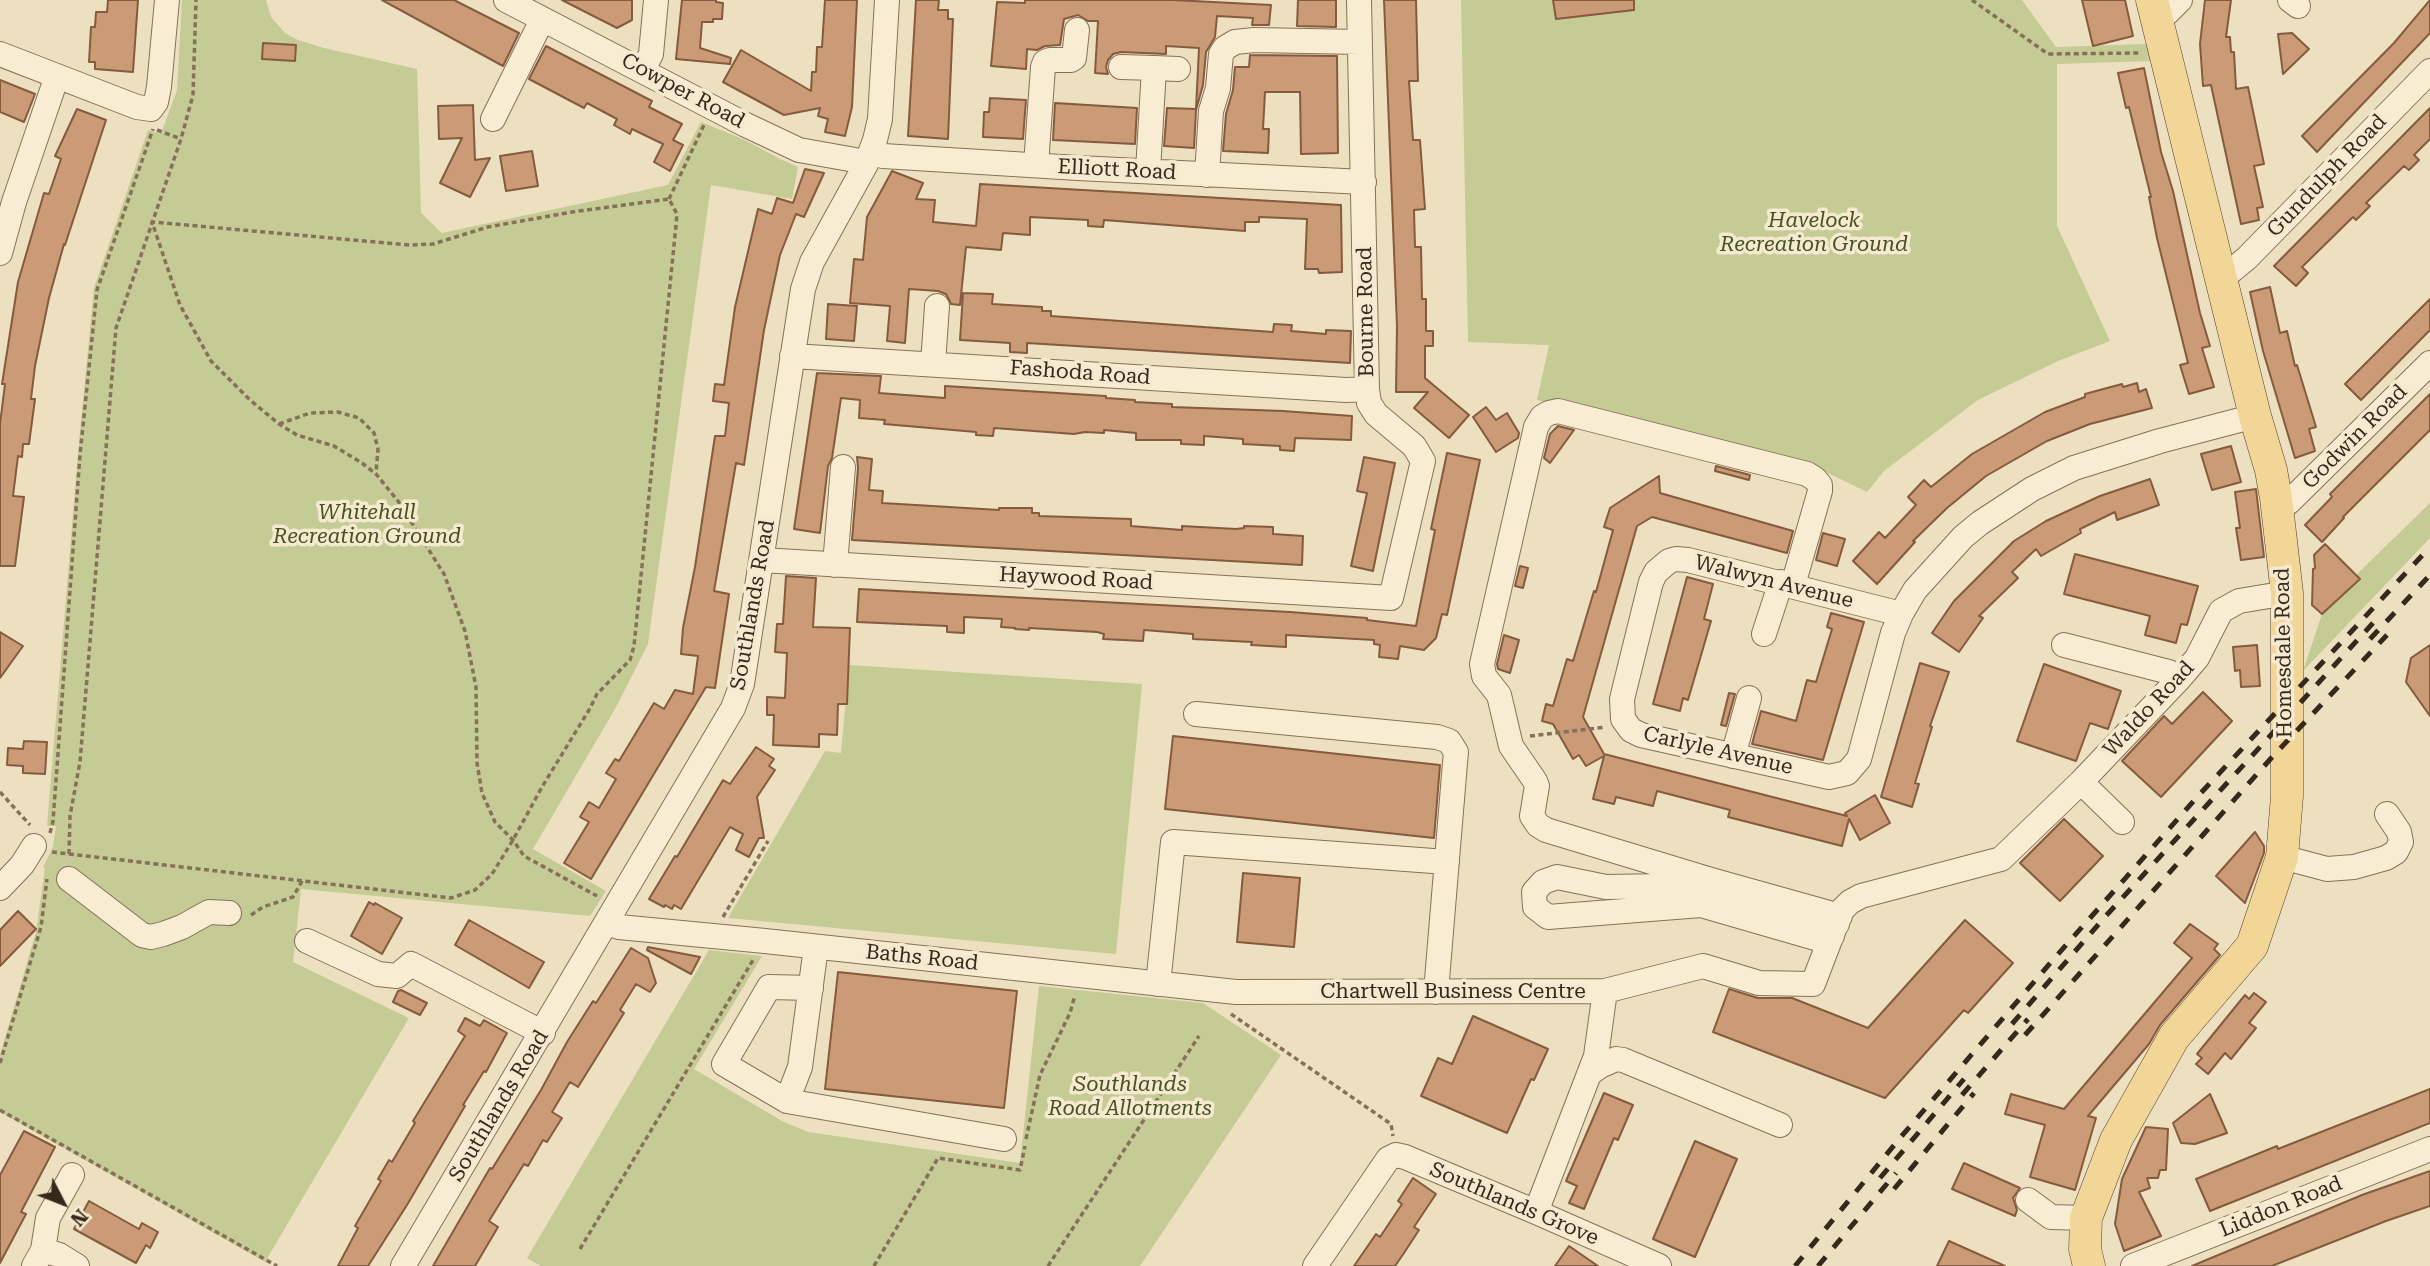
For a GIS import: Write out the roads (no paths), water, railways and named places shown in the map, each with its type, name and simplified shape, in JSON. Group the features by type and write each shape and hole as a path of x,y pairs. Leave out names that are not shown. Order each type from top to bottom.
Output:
{"main road":[{"name":"Homesdale Road","path":"2089,1266 2085,1249 2086,1219 2116,1140 2174,1037 2252,946 2282,857 2287,796 2287,593 2278,508 2271,470 2255,416 2166,51 2163,5"}],"street":[{"path":"0,54 145,110 152,119 159,87 167,0"},
{"name":"Cowper Road","path":"506,0 799,150 855,160 869,158"},
{"path":"643,70 651,54 656,0"},
{"name":"Southlands Road","path":"403,1266 733,708 742,684 803,289 812,262 869,158 880,119 887,0"},
{"name":"Bourne Road","path":"1359,0 1367,389 1369,402 1376,414 1414,446 1423,461 1391,598"},
{"path":"493,119 542,20"},
{"path":"1036,165 1043,67 1045,62 1050,60 1074,58 1077,30"},
{"path":"1207,175 1211,111 1221,54 1226,48 1235,42 1254,40 1360,42"},
{"path":"1121,67 1166,69 1147,171"},
{"name":"Gundulph Road","path":"2220,274 2230,272 2247,258 2430,72"},
{"path":"0,253 14,202 57,76"},
{"name":"Elliott Road","path":"869,158 883,156 1364,182"},
{"path":"933,364 937,306"},
{"name":"Fashoda Road","path":"792,356 1346,390 1367,389"},
{"name":"Godwin Road","path":"2278,508 2289,502 2430,363"},
{"path":"1764,634 1787,584 1820,491 1820,485 1815,479 1807,474 1558,411 1542,417 1536,427 1482,664 1484,676 1499,695 1511,746 1537,786 1532,816 1535,822 1546,830 1836,925"},
{"path":"1901,614 1915,590 1963,537 2032,489 2074,468 2160,441 2255,416"},
{"path":"835,565 843,467"},
{"name":"Walwyn Avenue","path":"1623,709 1651,582 1662,565 1676,559 1901,614"},
{"name":"Haywood Road","path":"762,560 1391,598"},
{"name":"Waldo Road","path":"1836,925 1850,902 1861,896 2001,859 2081,782 2179,679 2197,658 2221,611 2239,601 2287,593"},
{"name":"Carlyle Avenue","path":"1623,709 1631,730 1640,735 1838,777 1847,773 1859,759 1893,633 1901,614"},
{"path":"2064,645 2169,672 2179,679"},
{"path":"1733,755 1749,698"},
{"path":"1196,714 1437,737 1450,741 1456,752 1436,992"},
{"path":"2081,782 2122,822"},
{"path":"2282,857 2327,869 2354,867 2386,858 2396,852 2401,842 2399,832 2387,814"},
{"path":"0,888 41,842"},
{"path":"1158,984 1173,842 1447,862"},
{"path":"65,870 135,931 151,937 182,927 209,912 229,913"},
{"path":"1557,877 1606,887 1665,886 1817,932 1836,925 1822,940 1701,905 1548,917 1535,907 1534,892 1543,882 1557,877"},
{"name":"Baths Road","path":"612,915 619,927 765,940 1158,984 1230,1001"},
{"path":"1605,991 1703,966 1759,983 1813,984 1836,925"},
{"path":"307,941 378,974 397,976 411,964 543,1032"},
{"path":"787,1101 800,1068 816,947"},
{"path":"811,988 769,987 724,1064 787,1101 1004,1139"},
{"name":"Chartwell Business Centre","path":"1230,1001 1436,992 1605,991 1596,1056 1536,1212"},
{"path":"1589,1074 1616,1059 1623,1060 1780,1125"},
{"name":"Liddon Road","path":"2133,1266 2430,1149"},
{"name":"Southlands Grove","path":"1315,1266 1388,1159 1396,1155 1536,1212 1629,1260 1659,1266"},
{"path":"72,1175 48,1218 38,1258 59,1255 77,1266"},
{"path":"2028,1200 2051,1217 2086,1219"}],"railway":[{"path":"1795,1266 1900,1138 2052,961 2199,795 2430,547"},
{"path":"2370,639 2430,575"},
{"path":"2012,1024 2104,918 2373,623"},
{"path":"2025,1035 2274,755 2387,635"},
{"path":"1962,1095 2028,1019"},
{"path":"1880,1178 1964,1079"},
{"path":"1894,1189 1974,1093"},
{"path":"1818,1266 1896,1173"}],"park label":[{"name":"Havelock Recreation Ground","path":"1814,233"},
{"name":"Whitehall Recreation Ground","path":"367,525"},
{"name":"Southlands Road Allotments","path":"1130,1097"}]}
